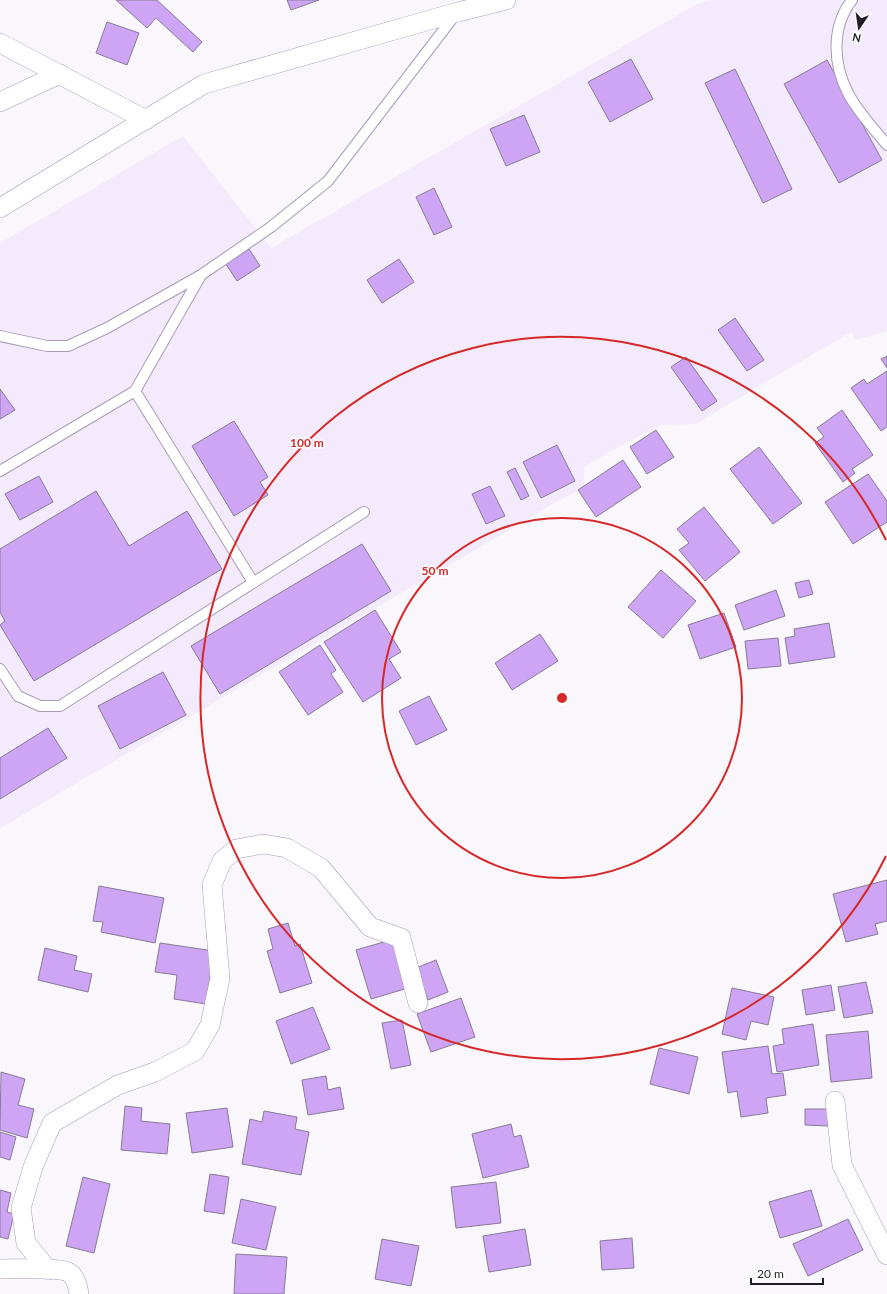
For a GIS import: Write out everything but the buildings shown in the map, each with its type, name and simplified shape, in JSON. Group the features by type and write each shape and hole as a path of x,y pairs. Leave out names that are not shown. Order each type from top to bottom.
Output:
{"street":[{"path":"0,208 204,84 452,6 506,0"},
{"path":"0,43 146,120"},
{"path":"0,102 60,74"},
{"path":"48,1270 26,1243 21,1208 33,1167 52,1123 118,1085 156,1072 195,1052 210,1025 220,978 212,885 222,861 236,849 263,844 288,848 321,868 370,927 401,938 418,1003"},
{"path":"835,1101 842,1165 887,1255"},
{"path":"0,1269 68,1272 74,1278 79,1294"}],"lane":[{"path":"852,0 837,30 837,64 848,94 887,145"},
{"path":"0,336 47,346 68,346 107,328 201,275 271,227 328,182 452,6"},
{"path":"0,471 135,391 201,275"},
{"path":"135,391 253,582"},
{"path":"0,669 18,696 40,706 60,706 364,512"}],"shaded area":[{"path":"713,0 887,0 887,331 856,340 851,332 695,424 660,425 584,466 584,486 0,828 0,243 183,136 271,248 697,4"}]}
